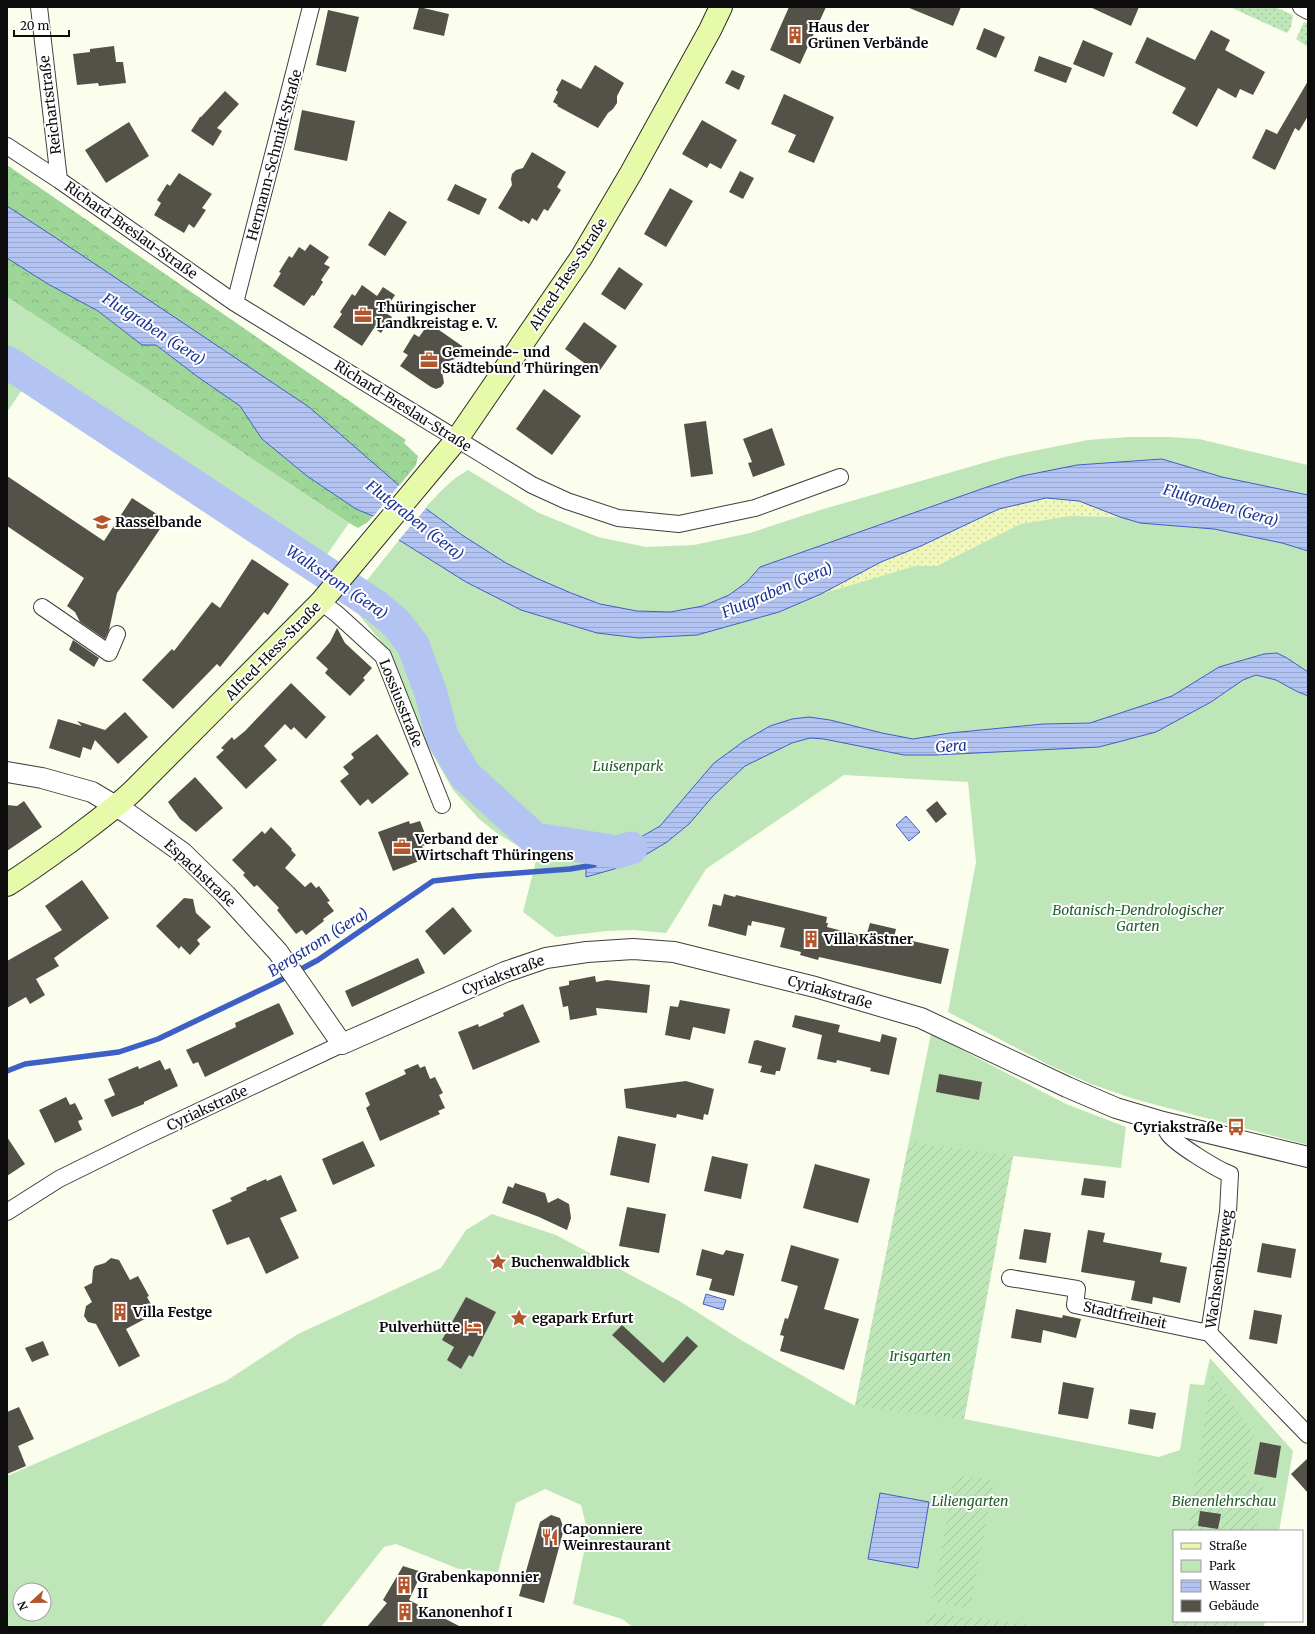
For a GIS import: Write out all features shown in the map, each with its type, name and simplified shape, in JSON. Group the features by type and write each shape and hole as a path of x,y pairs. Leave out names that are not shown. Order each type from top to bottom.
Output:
{"main road":[{"name":"Alfred-Hess-Straße","path":"7,885 24,875 117,807 324,598 428,475 457,439 581,258 631,174 710,30 721,7"}],"street":[{"name":"Reichartstraße","path":"39,7 59,180"},
{"name":"Hermann-Schmidt-Straße","path":"235,303 311,7"},
{"path":"1301,7 1308,11"},
{"name":"Richard-Breslau-Straße","path":"7,146 59,180 235,303 545,492 567,502 618,518 679,524 755,508 840,477"},
{"name":"Lossiusstraße","path":"324,598 338,614 383,656 442,805"},
{"path":"42,607 109,653 117,634"},
{"name":"Espachstraße","path":"7,772 42,778 92,792 150,828 183,853 226,895 278,952 342,1044"},
{"name":"Cyriakstraße","path":"7,1212 59,1179 142,1138 342,1044 505,972 546,958 587,952 632,949 674,952 801,983 921,1018 1067,1087 1116,1108 1163,1122 1308,1157"},
{"name":"Wachsenburgweg","path":"1163,1122 1168,1133 1176,1142 1220,1171 1230,1174 1228,1212 1209,1333 1308,1435"},
{"name":"Stadtfreiheit","path":"1010,1278 1077,1289 1075,1305 1209,1333"}],"green space":[{"path":"1230,7 1275,7 1293,15 1291,27 1287,33"},
{"path":"1304,22 1308,24 1308,47 1296,39"},
{"path":"7,165 406,440 404,443 418,456 416,465 399,486 376,466 132,289 7,206"},
{"path":"7,258 48,284 98,311 142,345 156,345 198,377 240,406 262,439 307,476 356,509 373,516 368,522 358,528 349,523 7,297"},
{"path":"7,297 349,523 324,559 7,350"},
{"path":"7,350 324,559 327,566 317,581 7,380"},
{"path":"7,380 22,390 7,412"},
{"path":"1129,437 1199,439 1308,465 1308,495 1222,477 1162,459 1077,465 987,487 760,567 746,583 729,596 702,607 673,612 644,611 615,607 558,589 496,557 475,544 425,508 450,482 468,470 539,513 598,537 646,547 694,545 750,533 820,510 1004,457 1088,440"},
{"name":"Luisenpark","path":"1070,516 1120,517 1140,523 1214,529 1282,543 1308,551 1308,1145 1134,1099 1091,1084 1049,1065 948,1012 976,862 968,782 844,775 706,869 666,933 634,930 607,931 556,937 523,912 537,857 498,834 479,819 453,790 429,748 388,650 349,603 399,540 466,582 521,610 597,633 697,635 779,612 821,594 915,566 937,566 1021,524"},
{"name":"egapark Erfurt","path":"931,1034 1066,1104 1126,1127 1121,1168 1013,1156 964,1419 1159,1457 1180,1450 1190,1384 1204,1385 1210,1358 1293,1451 1279,1530 1173,1530 1173,1622 1265,1622 1264,1627 633,1627 622,1619 573,1604 588,1533 581,1505 545,1489 516,1503 498,1572 459,1569 396,1544 384,1547 321,1627 7,1627 7,1476 226,1381 298,1334 441,1268 466,1230 492,1214 556,1235 681,1302 741,1340 855,1406"},
{"name":"Irisgarten","path":"909,1142 1013,1156 964,1419 855,1406"},
{"name":"Bienenlehrschau","path":"1212,1374 1254,1433 1245,1480 1263,1484 1256,1530 1188,1530"},
{"name":"Liliengarten","path":"955,1475 994,1480 970,1609 932,1601"},
{"path":"929,1613 1048,1627 926,1627"},
{"path":"1174,1622 1243,1622 1242,1627 1173,1627"}],"sand":[{"path":"1046,498 1079,501 1120,517 1070,516 973,548 937,566 915,566 821,594 881,562 921,546 999,509"}],"water":[{"name":"Flutgraben (Gera)","path":"7,206 309,407 425,508 462,535 506,563 536,578 600,604 637,611 670,612 703,606 729,595 747,582 760,567 987,487 1022,476 1077,465 1162,459 1222,477 1308,495 1308,551 1282,543 1214,529 1140,523 1079,501 1046,498 999,509 921,546 881,562 821,594 779,612 697,635 639,638 597,633 521,610 466,582 399,540 373,516 356,509 307,476 262,439 240,406 198,377 156,345 142,345 98,311 48,284 7,258"},
{"name":"Gera","path":"1277,653 1308,672 1308,696 1276,680 1256,675 1243,680 1211,702 1156,732 1099,747 935,755 904,755 824,739 810,738 792,743 745,766 713,796 689,824 667,842 647,854 614,869 586,877 586,846 620,845 641,837 660,826 714,763 744,741 770,726 792,719 809,717 830,720 913,739 950,733 1043,724 1090,723 1172,696 1219,667 1264,654"},
{"path":"906,816 920,832 909,841 896,825"},
{"path":"706,1294 726,1300 723,1310 703,1304"},
{"path":"880,1493 929,1502 918,1568 868,1559"}],"pier":[{"path":"400,484 427,507 398,541 372,518"}],"building":[{"path":"419,7 449,14 444,36 413,29"},
{"name":"Haus der Grünen Verbände","path":"789,7 826,7 800,64 770,50"},
{"path":"907,7 961,7 953,26"},
{"path":"1090,7 1139,7 1131,26"},
{"path":"328,10 359,17 346,72 316,65"},
{"path":"984,28 1005,37 996,58 976,49"},
{"path":"1211,30 1230,40 1225,50 1265,72 1253,95 1240,89 1236,98 1218,88 1197,127 1172,113 1186,88 1135,63 1147,37 1195,60"},
{"path":"1083,40 1113,53 1104,77 1073,64"},
{"path":"114,46 116,62 123,62 126,83 99,86 98,83 77,85 73,54 90,52 90,49"},
{"path":"1039,56 1072,68 1066,83 1034,71"},
{"path":"595,65 624,83 617,96 617,103 598,128 557,106 558,105 553,102 558,92 556,90 562,79 581,89"},
{"path":"732,70 745,76 739,90 725,83"},
{"path":"1308,81 1308,116 1299,131 1295,128 1275,170 1252,158 1266,129 1277,134"},
{"path":"225,91 239,104 217,128 222,131 213,146 191,131 200,117"},
{"path":"784,94 834,117 814,163 788,152 796,135 771,124"},
{"path":"302,110 355,121 347,161 294,150"},
{"path":"702,120 737,140 721,169 710,163 707,168 682,154"},
{"path":"129,122 149,156 106,183 85,150"},
{"path":"532,152 566,172 557,187 561,190 548,211 544,209 537,221 532,218 529,224 523,220 522,222 498,208 512,185 512,174 516,170 523,168"},
{"path":"740,171 754,178 743,199 729,192"},
{"path":"179,173 212,194 202,208 206,210 194,228 189,224 184,233 154,215 161,203 157,200 167,184 170,186"},
{"path":"455,184 487,199 479,215 447,200"},
{"path":"670,188 693,201 666,247 644,234"},
{"path":"389,211 407,222 385,256 368,245"},
{"path":"310,244 329,257 324,264 330,267 321,280 323,282 314,296 312,295 304,306 273,286 281,273 279,272 289,256 292,258 299,247 305,251"},
{"path":"619,267 643,284 625,310 601,294"},
{"path":"362,285 377,296 383,287 395,295 384,312 392,317 381,333 374,328 362,346 333,327 342,314 340,312 352,294 355,296"},
{"path":"584,322 617,346 598,373 565,349"},
{"path":"429,323 462,346 464,351 461,357 449,361 442,371 444,383 441,387 436,389 400,366 408,355 403,352 414,334 419,337"},
{"path":"544,389 581,416 552,455 516,429"},
{"path":"706,421 713,474 691,477 684,424"},
{"path":"772,428 785,465 753,477 748,463 752,462 743,439"},
{"path":"7,476 104,541 132,498 166,520 117,593 109,630 105,639 80,622 75,612 67,606 84,578 7,526"},
{"path":"252,559 289,584 268,615 264,612 220,667 217,664 173,709 142,680 172,649 174,651 212,602 220,608"},
{"path":"337,628 345,643 372,668 363,678 365,680 350,696 325,673 328,669 316,658 330,642"},
{"path":"73,640 99,658 94,667 69,650"},
{"path":"291,683 326,717 306,739 294,727 291,730 285,724 264,746 277,760 246,789 216,757 224,750 221,748 232,737 234,740 245,731"},
{"path":"125,712 148,737 118,764 95,740 91,750 83,747 80,758 49,748 58,719 82,726 77,721 105,730"},
{"path":"377,734 409,774 372,804 368,799 360,806 340,781 349,774 343,767 354,758 351,754"},
{"path":"195,777 223,808 196,832 180,819 168,802"},
{"path":"24,801 42,827 7,851 7,805 17,806"},
{"path":"937,801 947,814 936,823 926,810"},
{"path":"409,821 410,824 420,821 429,844 422,846 427,858 393,871 378,832"},
{"path":"271,827 296,855 285,868 305,887 311,882 316,888 319,886 330,901 327,902 334,911 306,935 302,930 296,934 277,910 279,908 257,885 254,887 243,875 245,873 232,860 262,831 265,834"},
{"path":"82,880 109,918 54,958 59,966 36,979 45,995 30,1004 26,997 7,1008 7,961 62,930 45,906"},
{"path":"724,894 735,897 736,895 827,917 827,927 866,937 870,923 896,929 894,937 949,949 941,984 819,957 818,960 800,955 801,952 780,947 785,928 752,921 751,926 748,925 746,936 708,926 713,904 721,906"},
{"path":"184,898 193,899 196,913 211,927 197,940 200,944 190,955 181,946 179,949 156,926"},
{"path":"453,907 472,931 444,955 425,931"},
{"path":"418,958 425,973 352,1007 345,991"},
{"path":"595,976 596,982 607,980 650,985 647,1013 596,1008 597,1015 570,1020 568,1006 563,1007 559,987 569,985 569,981"},
{"path":"680,1000 730,1009 725,1034 693,1027 690,1040 665,1035 670,1006 678,1007"},
{"path":"279,1003 294,1034 205,1077 198,1062 193,1064 186,1050 236,1027 235,1023"},
{"path":"523,1004 540,1042 473,1070 458,1032 478,1024 479,1027 504,1016 503,1013"},
{"path":"795,1015 840,1025 838,1032 880,1042 882,1034 897,1038 889,1075 870,1071 871,1068 837,1060 836,1063 817,1059 822,1035 792,1027"},
{"path":"757,1040 786,1048 780,1071 776,1071 775,1075 760,1072 762,1066 748,1063 754,1041"},
{"path":"160,1060 165,1070 170,1068 178,1086 144,1102 144,1104 112,1117 104,1100 115,1095 108,1079 138,1066 139,1069"},
{"path":"418,1064 420,1068 425,1066 430,1079 435,1077 443,1093 439,1095 445,1108 438,1111 440,1114 380,1141 366,1108 370,1105 365,1093 406,1074 404,1070"},
{"path":"939,1074 982,1082 979,1100 936,1092"},
{"path":"686,1081 714,1089 708,1115 704,1114 703,1120 677,1114 676,1118 626,1108 624,1089"},
{"path":"66,1097 70,1105 75,1103 83,1119 78,1121 82,1130 55,1143 39,1110"},
{"path":"618,1136 656,1144 649,1183 610,1175"},
{"path":"7,1137 25,1164 7,1176"},
{"path":"363,1141 375,1166 333,1185 322,1159"},
{"path":"712,1156 748,1164 741,1199 704,1191"},
{"path":"815,1164 870,1179 858,1223 803,1208"},
{"path":"281,1175 297,1211 280,1218 299,1258 266,1274 249,1237 227,1245 212,1210 232,1201 230,1198 247,1190 246,1188 266,1179 267,1181"},
{"path":"1084,1178 1106,1181 1104,1198 1081,1195"},
{"path":"515,1183 545,1193 548,1203 558,1198 569,1204 571,1218 567,1230 539,1217 502,1203 508,1186 513,1188"},
{"path":"627,1207 666,1214 659,1253 619,1246"},
{"path":"1024,1229 1051,1233 1046,1263 1019,1259"},
{"path":"1088,1230 1105,1233 1103,1242 1162,1253 1160,1262 1187,1267 1180,1303 1153,1297 1152,1304 1131,1300 1135,1281 1081,1272"},
{"path":"1262,1243 1296,1249 1291,1278 1257,1272"},
{"path":"791,1245 839,1259 824,1309 859,1319 844,1370 780,1351 784,1336 780,1335 785,1318 788,1319 798,1286 781,1281"},
{"path":"702,1249 723,1255 726,1250 744,1254 734,1296 709,1290 712,1279 696,1275"},
{"name":"Villa Festge","path":"111,1258 119,1260 130,1280 138,1276 156,1313 126,1329 140,1356 119,1367 96,1324 88,1322 84,1316 86,1306 92,1302 84,1287 92,1283 93,1270 95,1266 105,1263"},
{"path":"466,1297 496,1312 473,1357 469,1355 461,1369 447,1360 454,1347 442,1340"},
{"path":"1016,1309 1062,1318 1063,1315 1081,1319 1076,1338 1043,1330 1041,1343 1011,1338"},
{"path":"1254,1310 1282,1315 1277,1344 1249,1339"},
{"path":"622,1325 663,1363 687,1336 698,1346 664,1383 612,1335"},
{"path":"43,1341 49,1355 32,1362 25,1348"},
{"path":"1063,1382 1094,1388 1088,1419 1058,1414"},
{"path":"19,1407 34,1439 18,1446 26,1466 7,1474 7,1412"},
{"path":"1130,1409 1156,1413 1153,1429 1128,1424"},
{"path":"1260,1442 1281,1446 1276,1478 1254,1474"},
{"path":"1308,1458 1308,1493 1291,1474"},
{"path":"1200,1511 1221,1514 1218,1529 1198,1526"},
{"path":"551,1515 560,1518 564,1529 544,1603 519,1596 540,1522"},
{"name":"Kanonenhof I","path":"403,1566 422,1572 409,1600 461,1627 367,1627 387,1603 383,1600"}],"waterway":[{"name":"Walkstrom (Gera)","path":"7,362 376,606 397,624 413,645 431,693 442,736 465,775 535,839 618,852 631,848"},
{"name":"Bergstrom (Gera)","path":"7,1071 25,1064 119,1052 158,1039 275,983 318,960 433,881 570,869 594,865"}],"place":[{"name":"Haus der Grünen Verbände","path":"795,35"},
{"name":"Thüringischer Landkreistag e. V.","path":"363,315"},
{"name":"Gemeinde- und Städtebund Thüringen","path":"429,360"},
{"name":"Rasselbande","path":"102,522"},
{"name":"Verband der Wirtschaft Thüringens","path":"402,847"},
{"name":"Villa Kästner","path":"811,939"},
{"name":"Cyriakstraße","path":"1236,1127"},
{"name":"Buchenwaldblick","path":"498,1262"},
{"name":"Villa Festge","path":"120,1312"},
{"name":"egapark Erfurt","path":"519,1318"},
{"name":"Pulverhütte","path":"473,1327"},
{"name":"Caponniere Weinrestaurant","path":"550,1537"},
{"name":"Grabenkaponnier II","path":"404,1585"},
{"name":"Kanonenhof I","path":"405,1612"}],"park label":[{"name":"Botanisch-Dendrologischer Garten","path":"1138,918"}]}
